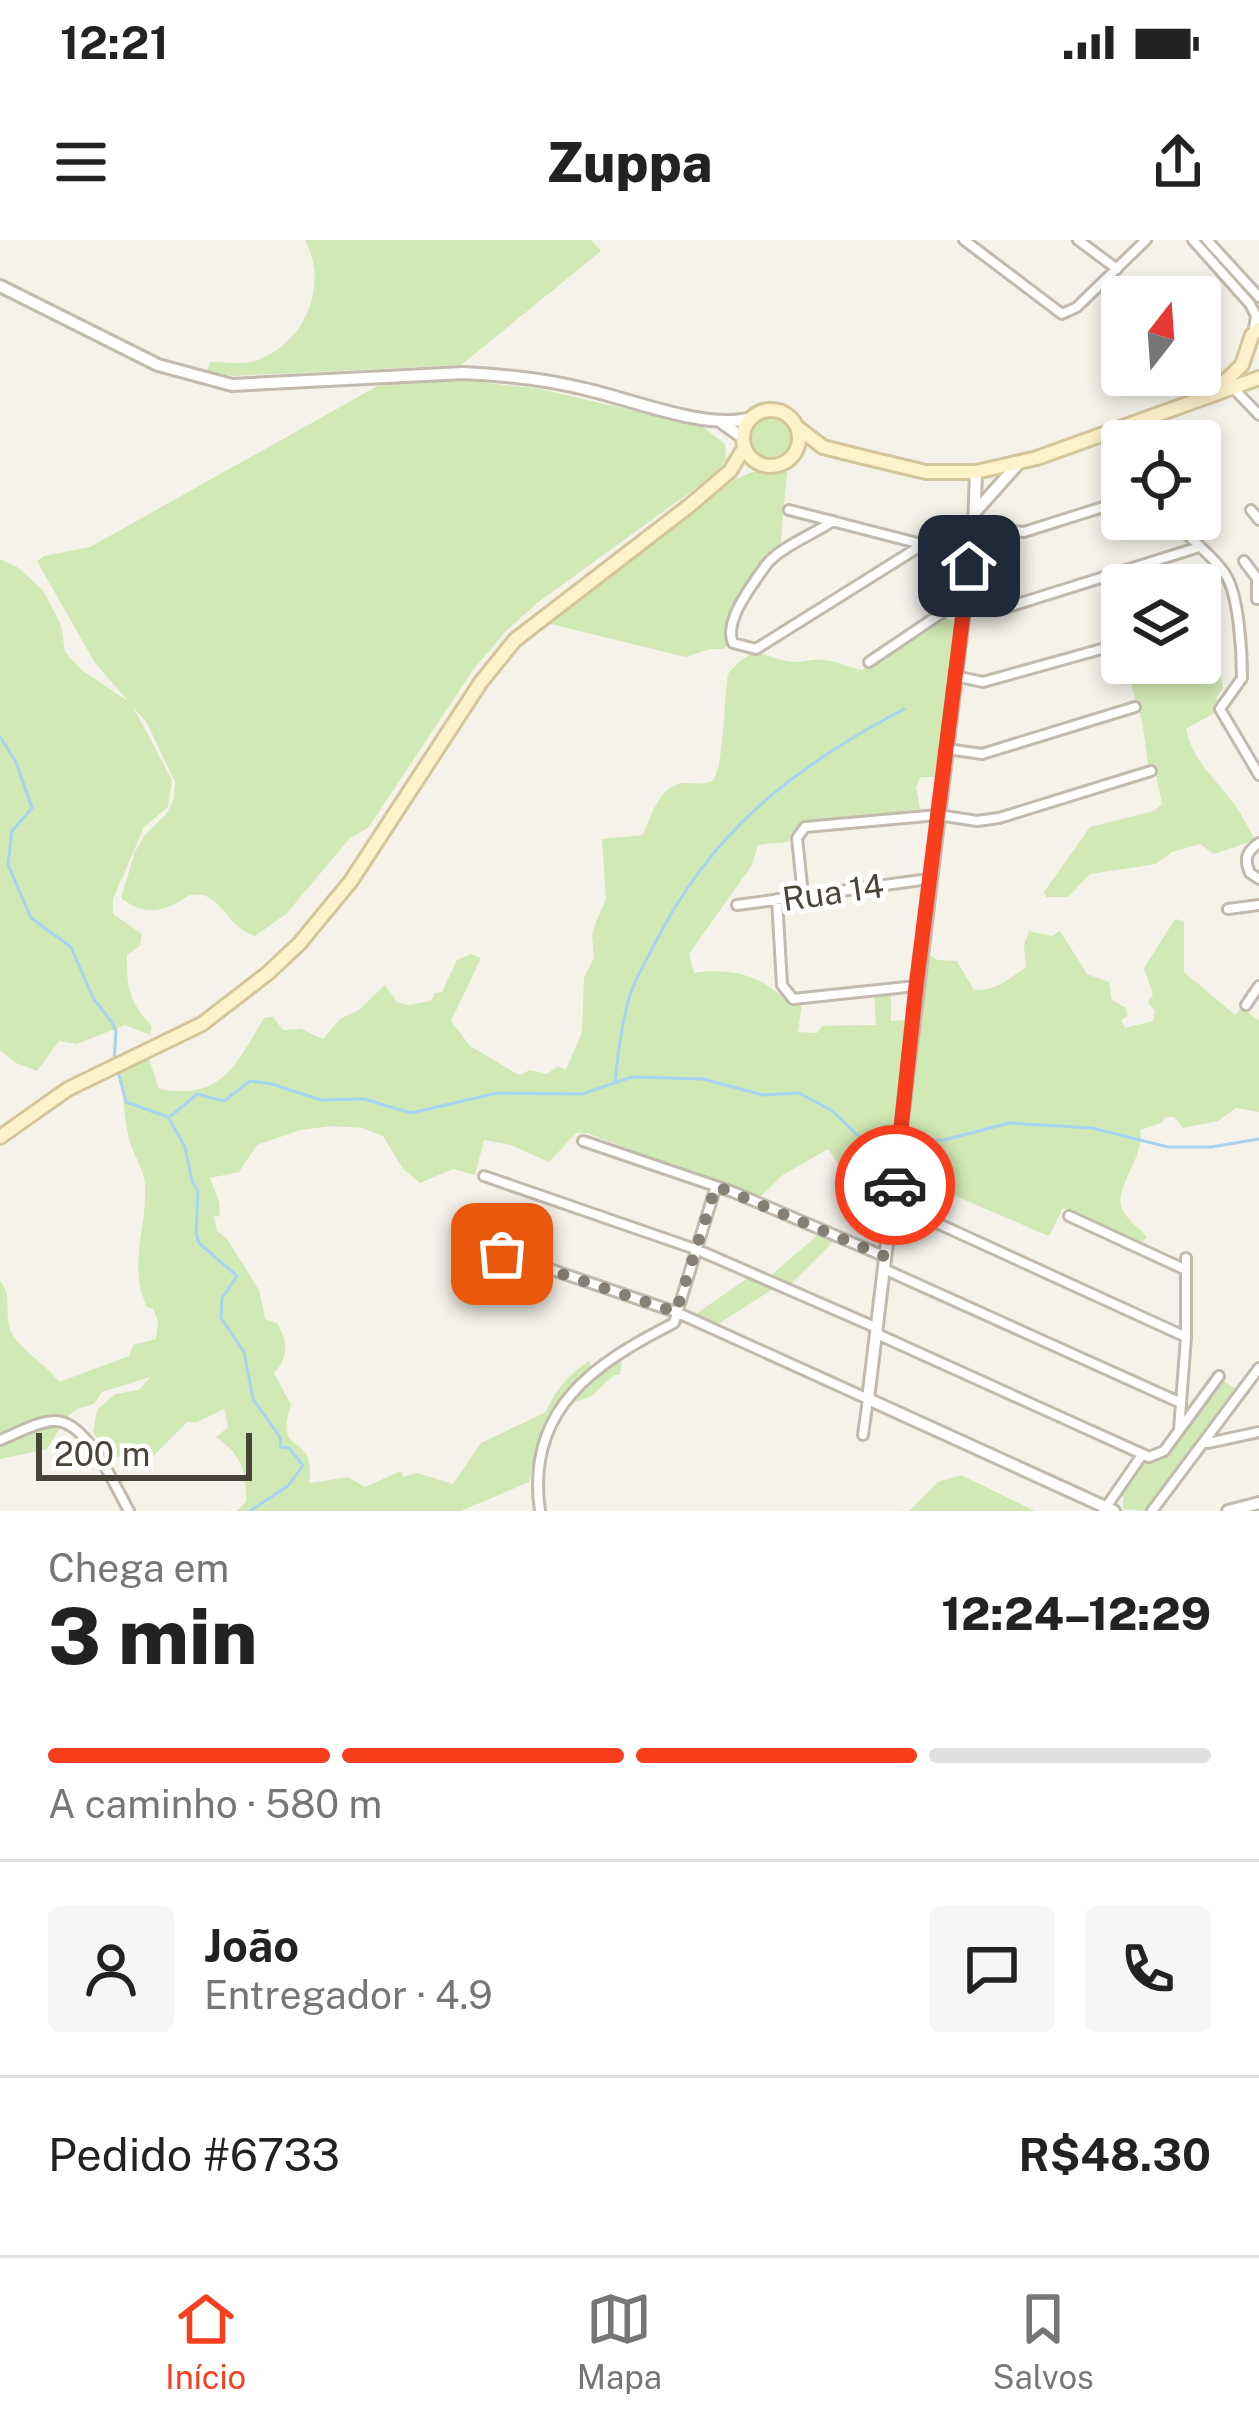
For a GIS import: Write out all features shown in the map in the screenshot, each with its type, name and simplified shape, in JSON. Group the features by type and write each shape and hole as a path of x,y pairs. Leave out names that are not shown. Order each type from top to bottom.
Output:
{"main road":[{"path":"1234,382 1256,332"},
{"path":"1249,352 1259,365"},
{"path":"1149,420 1205,400 1234,382 1254,381"},
{"path":"730,471 751,418 771,410 791,418 823,447 926,472 976,472 1018,464 1101,437"},
{"path":"790,458 799,438 797,427"},
{"path":"744,443 760,464"},
{"path":"0,1137 42,1105 202,1024 298,944 351,881 481,682 515,640 730,471 770,466 823,447"}],"street":[{"path":"964,240 1062,314 1077,307 1146,240"},
{"path":"1078,240 1117,269"},
{"path":"1192,240 1250,304 1256,332"},
{"path":"1207,240 1259,297"},
{"path":"0,286 158,365 232,386 500,374 719,421 751,418"},
{"path":"1254,381 1256,411"},
{"path":"1234,382 1256,411"},
{"path":"719,421 744,443"},
{"path":"976,512 1018,464"},
{"path":"863,1436 976,512 976,472"},
{"path":"833,521 770,561 730,628 733,643 756,649 954,525 1037,530 1101,508"},
{"path":"789,510 921,544"},
{"path":"1251,510 1259,520"},
{"path":"1189,540 1226,575 1232,589 1242,678 1220,709 1259,775"},
{"path":"868,662 941,611 964,604 1006,608 1196,548"},
{"path":"1244,561 1258,579 1258,600"},
{"path":"955,676 983,682 1101,649"},
{"path":"947,749 982,754 1136,707"},
{"path":"803,895 797,834 805,827 938,815 976,821 999,818 1151,771"},
{"path":"1259,843 1248,851 1246,860 1250,874 1259,879"},
{"name":"Rua 14","path":"737,905 929,879"},
{"path":"777,899 782,985 790,997 798,1000 916,986"},
{"path":"1228,909 1259,904"},
{"path":"1246,1005 1259,986"},
{"path":"583,1141 716,1186 1180,1403"},
{"path":"484,1176 698,1250 1142,1455 1159,1455 1219,1376"},
{"path":"540,1511 539,1465 559,1410 582,1379 610,1357 674,1323 716,1186"},
{"path":"893,1203 1186,1337"},
{"path":"1069,1216 1187,1270"},
{"path":"479,1245 676,1312 1108,1510 1142,1455"},
{"path":"1179,1430 1186,1258"},
{"path":"1152,1511 1259,1368"},
{"path":"0,1440 52,1420 80,1430 129,1511"},
{"path":"1206,1444 1259,1432"},
{"path":"1228,1511 1259,1503"}],"green space":[{"path":"305,240 591,240 601,251 461,365 233,376 207,373 210,362 258,360 289,340 300,326 315,275"},
{"path":"462,380 540,389 703,427 725,444 726,459 718,472 537,603 506,631 473,670 368,828 350,838 286,914 255,936 202,895 153,910 128,903 121,898 135,852 167,813 175,782 147,723 95,663 37,561 90,547 383,383"},
{"path":"771,416 786,423 793,438 786,453 771,460 756,453 749,438 756,423"},
{"path":"752,472 787,472 780,551 763,563 725,627 728,643 724,649 686,657 542,622 734,480"},
{"path":"0,559 43,590 61,625 65,652 83,671 131,703 172,780 168,807 144,827 113,899 113,914 142,934 140,946 127,955 127,976 134,1002 152,1026 150,1035 125,1025 77,1044 59,1041 37,1071 0,1050"},
{"path":"943,616 956,624 935,777 921,777 916,787 920,809 804,823 788,842 758,845 752,865 689,954 694,973 739,974 802,1002 798,1032 817,1033 822,1026 876,1025 874,995 891,994 891,1021 905,1020 888,1199 861,1196 828,1149 783,1175 758,1199 587,1133 576,1133 549,1162 511,1145 484,1140 475,1175 453,1169 420,1183 403,1169 383,1136 362,1128 300,1130 257,1145 239,1172 210,1178 219,1202 220,1217 213,1215 217,1231 259,1290 265,1319 277,1323 283,1336 284,1355 274,1373 291,1405 286,1430 306,1453 310,1483 348,1477 365,1487 401,1471 403,1477 417,1473 453,1484 481,1443 546,1412 558,1390 582,1366 589,1361 599,1370 622,1361 620,1375 614,1375 592,1396 556,1409 537,1445 529,1482 461,1511 236,1511 246,1502 245,1481 237,1457 216,1437 228,1427 224,1409 187,1422 150,1459 137,1450 112,1459 93,1432 97,1410 115,1394 139,1390 150,1377 102,1392 94,1404 77,1409 47,1449 0,1459 0,1281 14,1337 59,1382 129,1356 133,1345 156,1339 158,1321 147,1307 139,1276 145,1184 129,1139 121,1072 149,1059 159,1089 180,1091 213,1084 235,1064 264,1018 273,1017 283,1030 301,1029 323,1039 340,1019 359,1010 385,985 397,1002 431,1001 435,993 442,992 457,960 471,954 481,958 451,1021 470,1046 519,1075 530,1070 547,1074 558,1066 566,1070 582,1032 584,978 594,958 592,935 606,900 602,839 643,835 669,789 713,781 722,746 728,674 754,654 796,662 817,659 862,670"},
{"path":"1221,673 1223,689 1217,696 1216,712 1186,729 1200,761 1256,840 1214,854 1200,844 1172,852 1156,864 1090,874 1068,897 1046,897 1044,892 1090,827 1154,811 1162,804 1154,766 1148,764 1131,684 1221,684"},
{"path":"1175,919 1184,921 1184,972 1235,1015 1242,1008 1259,1021 1259,1112 1236,1108 1218,1121 1183,1128 1174,1117 1165,1117 1140,1130 1121,1206 1147,1237 1142,1242 1063,1208 1049,1236 932,1186 919,1185 902,1172 927,953 938,960 957,961 974,990 989,989 1026,967 1024,945 1029,931 1052,936 1060,931 1087,974 1109,982 1112,1000 1126,1008 1127,1016 1121,1020 1125,1028 1153,1021 1155,1011 1148,1002 1153,995 1144,968"},
{"path":"820,1233 835,1240 789,1286 773,1289 715,1326 693,1316 752,1275 770,1276"},
{"path":"1223,1381 1240,1391 1146,1511 1123,1509 1123,1489 1147,1461 1162,1460"},
{"path":"961,1475 1035,1511 909,1511 938,1482"}],"waterway":[{"path":"615,1082 633,986 700,871 727,838 790,780 904,709"},
{"path":"0,737 16,762 32,808 12,831 8,865 31,918 71,947 93,998 111,1021 116,1031 114,1062"},
{"path":"118,1071 126,1102 168,1117 185,1147 198,1191 199,1243 237,1276 222,1298 221,1318 244,1352 253,1399 280,1437 281,1447 289,1448 303,1465 288,1486 250,1511"},
{"path":"171,1116 197,1094 224,1101 250,1081 321,1100 364,1099 411,1113 497,1093 582,1094 632,1077 703,1079 763,1095 799,1093 831,1110 866,1143 888,1142"},
{"path":"905,1142 944,1140 1009,1123 1092,1128 1168,1147 1211,1147 1259,1139"}],"way so far":[{"path":"502,1254 676,1312 716,1186 886,1257 895,1185"}],"route":[{"path":"895,1185 969,566"}]}
